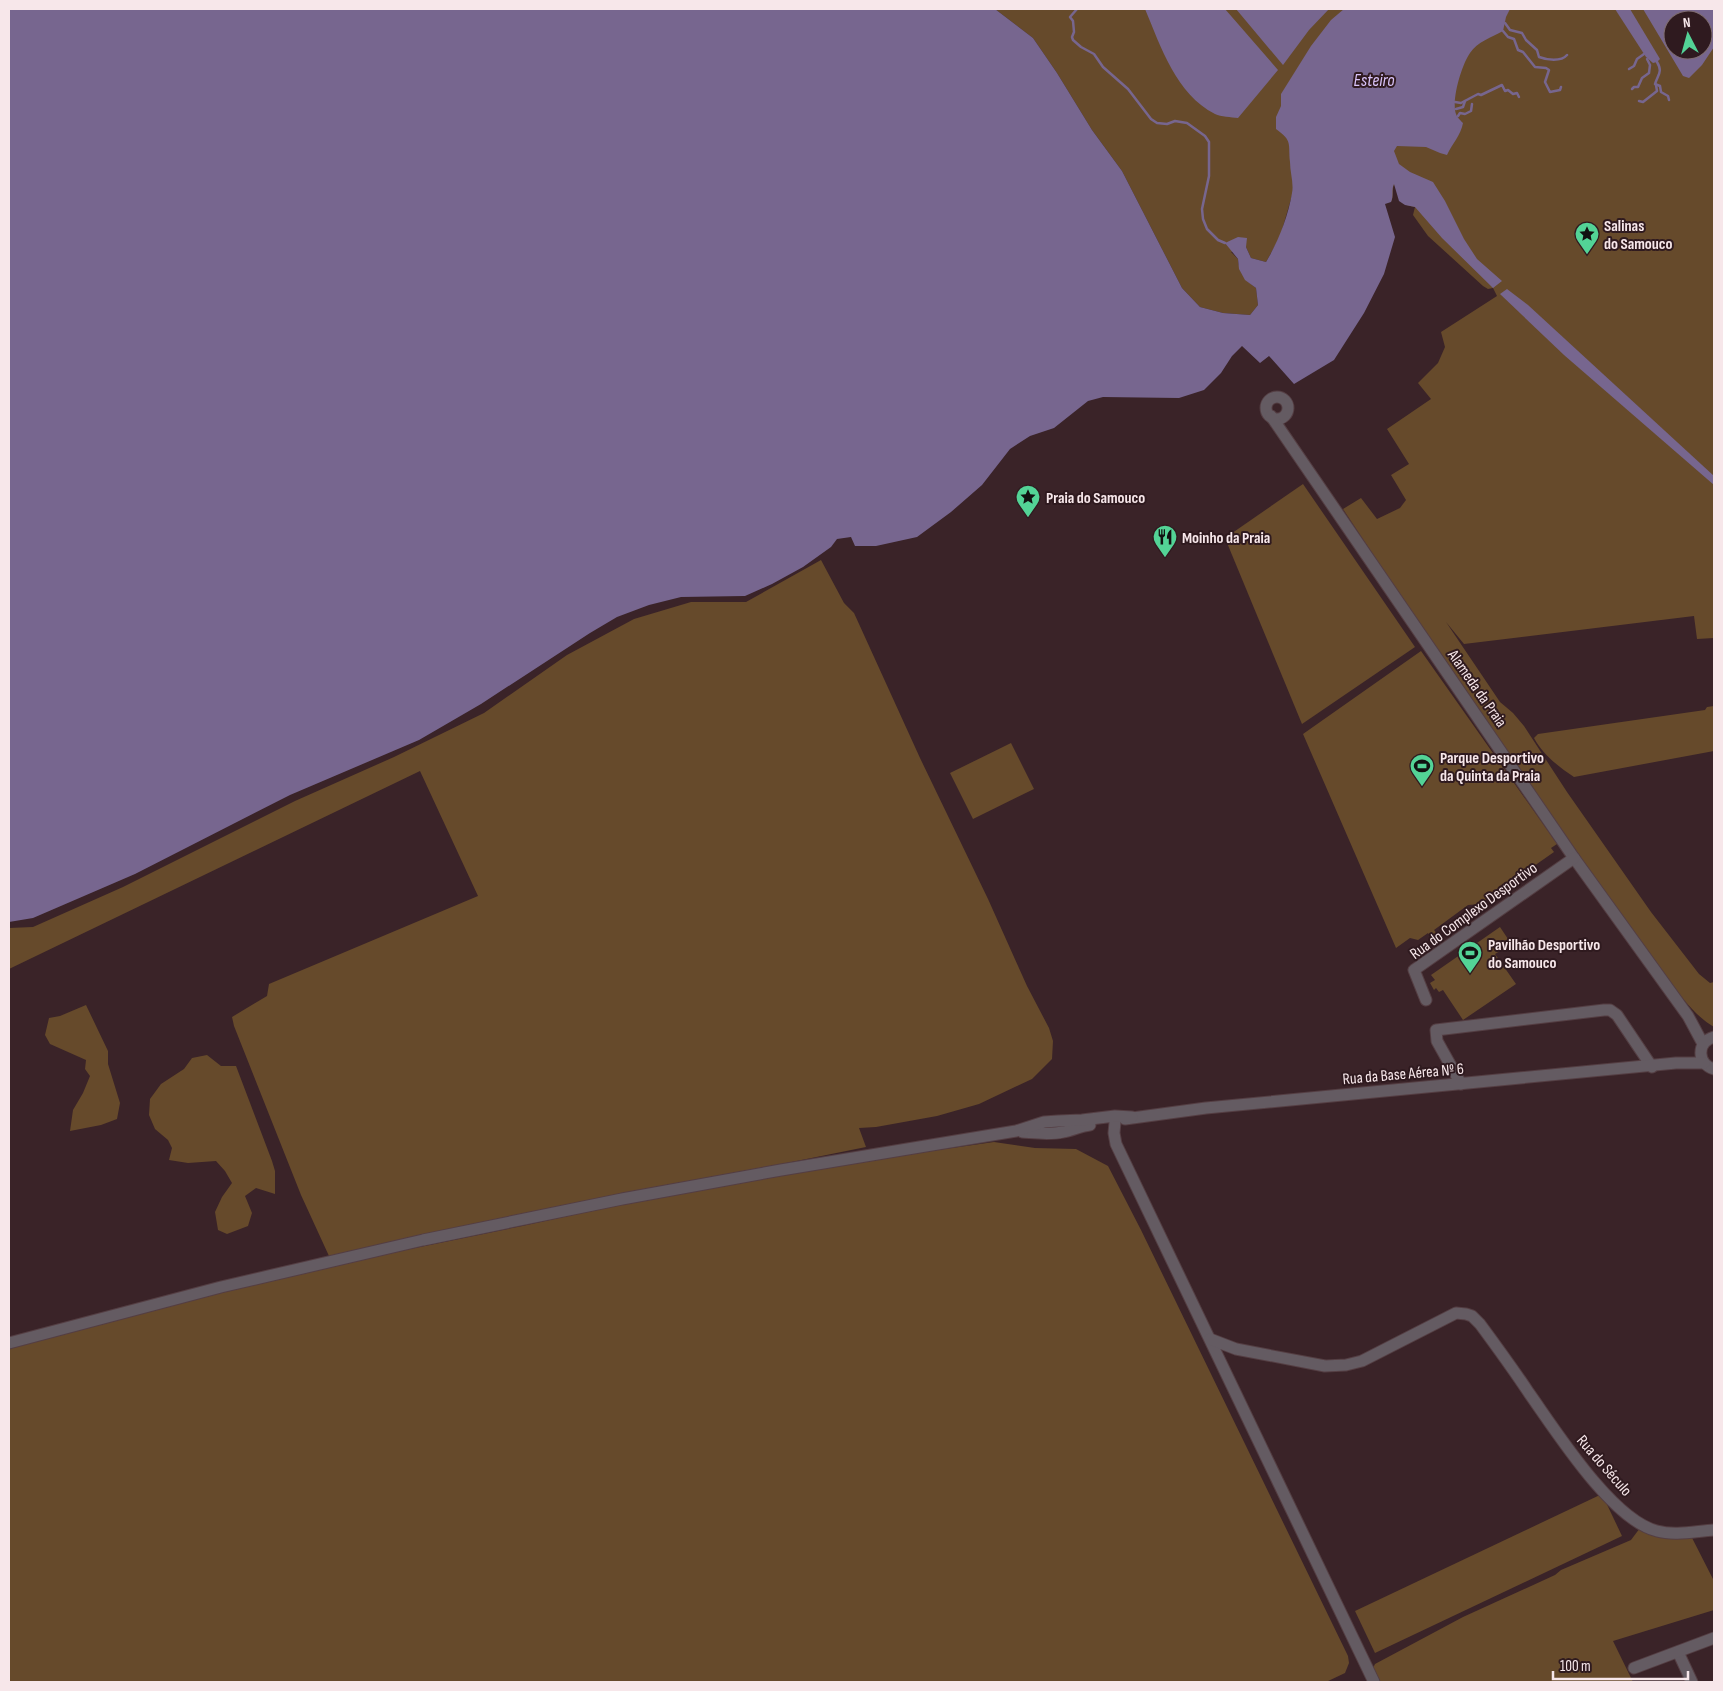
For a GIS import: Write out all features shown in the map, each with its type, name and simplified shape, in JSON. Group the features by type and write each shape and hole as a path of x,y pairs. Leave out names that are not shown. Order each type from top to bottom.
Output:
{"street":[{"path":"1278,397 1286,401 1288,409 1286,413 1280,418 1271,416 1266,406 1270,399 1278,397"},
{"name":"Alameda da Praia","path":"1286,413 1283,430 1292,447"},
{"name":"Alameda da Praia","path":"1271,416 1574,858 1691,1020"},
{"name":"Rua do Complexo Desportivo","path":"1426,1000 1414,970 1574,858"},
{"path":"1461,1084 1437,1042 1436,1030 1604,1010 1610,1010 1617,1015 1652,1067"},
{"path":"1691,1020 1714,1037"},
{"path":"1691,1020 1705,1057"},
{"name":"Rua da Base Aérea Nº 6","path":"1132,1117 1215,1107 1652,1067 1705,1057 1706,1040 1714,1037"},
{"path":"9,1343 221,1287 452,1234 641,1195 1016,1131 1044,1122 1115,1116 1132,1117"},
{"path":"1016,1131 1046,1134 1065,1132 1082,1126 1114,1122 1132,1117"},
{"path":"1114,1122 1116,1144 1374,1682"},
{"name":"Rua do Século","path":"1210,1339 1236,1350 1326,1366 1346,1365 1362,1361 1441,1319 1456,1313 1466,1314 1476,1320 1507,1360 1572,1454 1610,1499 1634,1520 1657,1531 1681,1533 1714,1530"},
{"path":"1224,1368 1228,1355 1236,1350"},
{"path":"1634,1668 1714,1638"},
{"path":"1678,1652 1692,1682"}],"shaded area":[{"name":"Salinas do Samouco","path":"995,9 1714,9 1714,638 1697,639 1694,616 1464,644 1446,622 1500,702 1524,726 1567,792 1651,912 1699,974 1710,983 1714,982 1714,1027 1694,1011 1667,979 1511,764 1343,509 1361,498 1377,519 1400,508 1406,500 1391,475 1409,464 1387,429 1431,399 1418,383 1438,363 1445,347 1441,332 1497,296 1493,288 1488,289 1483,286 1428,236 1413,215 1415,207 1401,202 1394,184 1391,202 1293,192 1280,237 1266,262 1251,258 1246,247 1231,252 1238,259 1243,276 1256,288 1258,305 1250,315 1223,313 1200,307 1182,288 1122,171 1092,130 1033,38"},
{"path":"1303,484 1415,647 1302,724 1225,538"},
{"path":"821,560 844,603 854,613 1027,986 1049,1028 1053,1041 1052,1059 1032,1079 979,1104 937,1116 876,1127 859,1128 866,1147 329,1256 301,1195 232,1017 267,996 269,984 478,896 420,771 9,969 9,928 33,927 123,887 295,801 394,757 484,713 567,655 634,619 691,602 746,602"},
{"name":"Parque Desportivo da Quinta da Praia","path":"1421,651 1555,841 1560,842 1551,848 1554,852 1480,904 1468,905 1434,930 1437,934 1431,938 1428,933 1418,940 1410,938 1396,948 1303,734"},
{"path":"1714,706 1714,751 1574,777 1557,765 1534,738 1538,734 1705,710 1707,707"},
{"path":"1011,743 1034,789 973,819 950,773"},
{"name":"Pavilhão Desportivo do Samouco","path":"1500,927 1508,939 1498,946 1500,951 1495,954 1516,984 1463,1020 1443,990 1439,992 1436,988 1434,990 1430,983 1435,980 1431,975"},
{"path":"86,1005 108,1051 108,1064 120,1103 117,1119 101,1125 70,1131 73,1110 90,1076 85,1069 86,1060 50,1044 45,1035 49,1018 60,1016"},
{"path":"207,1055 221,1066 236,1066 275,1171 275,1194 256,1188 245,1196 252,1213 248,1226 227,1234 218,1230 215,1212 222,1197 232,1183 225,1171 216,1161 188,1163 169,1160 172,1148 168,1140 155,1129 149,1115 150,1099 161,1084 184,1069 192,1058"},
{"path":"994,1142 1035,1148 1076,1149 1108,1166 1348,1656 1349,1663 1345,1673 1326,1682 9,1682 9,1347 327,1266 659,1196 853,1162"},
{"path":"1602,1494 1622,1536 1375,1653 1355,1611"},
{"path":"1643,1524 1689,1532 1714,1581 1714,1610 1613,1641 1633,1682 1379,1682 1373,1668 1375,1664 1463,1617 1555,1575 1561,1570 1631,1540"}],"water":[{"name":"Esteiro","path":"9,9 995,9 1033,38 1057,73 1092,130 1122,171 1182,288 1200,307 1223,313 1250,315 1258,305 1256,288 1245,280 1239,269 1238,259 1225,243 1238,237 1247,238 1246,247 1251,258 1266,262 1275,246 1285,220 1292,189 1289,143 1276,129 1276,117 1281,106 1281,94 1311,46 1331,20 1344,9 1510,9 1503,31 1485,40 1473,49 1467,58 1458,82 1455,100 1457,115 1463,123 1447,155 1426,147 1397,146 1394,151 1399,164 1410,172 1433,182 1477,259 1502,281 1493,288 1442,238 1415,207 1405,205 1399,201 1394,184 1391,202 1385,204 1395,237 1384,274 1364,313 1334,360 1294,384 1269,356 1260,363 1242,346 1232,356 1221,373 1204,390 1179,398 1103,397 1088,401 1054,428 1030,436 1010,449 982,485 951,512 917,537 876,546 855,546 851,537 837,539 831,547 803,567 745,596 681,597 649,605 617,617 481,704 419,740 290,795 135,874 33,918 9,922"},
{"path":"1145,9 1225,9 1278,70 1238,118 1215,114 1201,105 1180,82 1164,54"},
{"path":"1236,9 1329,9 1309,30 1283,65"},
{"path":"1615,9 1630,9 1660,59 1657,62 1653,63 1646,57"},
{"path":"1643,9 1714,9 1713,48 1713,10 1663,10 1663,42"},
{"path":"1673,60 1705,60 1702,65 1689,78 1683,76"},
{"path":"1507,289 1528,305 1714,476 1714,485 1564,355 1500,294"}],"waterway":[{"path":"1077,9 1070,17 1073,21 1073,40 1094,54 1103,67 1128,89 1151,119 1157,123 1167,124 1175,121 1187,123 1205,136 1209,142 1209,176 1202,209 1203,219 1207,229 1218,240 1225,243"},
{"path":"1505,23 1510,30 1522,33 1526,40 1537,50 1539,57 1558,60 1567,55"},
{"path":"1503,31 1508,37 1514,39 1518,50 1523,52 1535,67 1549,70 1545,82 1550,92 1560,90 1561,87"},
{"path":"1629,69 1644,54"},
{"path":"1632,89 1638,87 1642,78 1649,73 1650,65 1647,59"},
{"path":"1657,62 1660,71 1655,84 1660,86 1661,92 1668,96 1669,100"},
{"path":"1455,102 1461,103 1502,85 1505,91 1508,90 1513,94 1517,93 1519,97"},
{"path":"1639,101 1643,102 1657,91 1656,85"},
{"path":"1456,109 1463,107 1465,101"},
{"path":"1458,116 1460,113 1465,114 1471,111 1472,104"}],"place":[{"name":"Salinas do Samouco","path":"1587,255"},
{"name":"Praia do Samouco","path":"1028,518"},
{"name":"Moinho da Praia","path":"1165,558"},
{"name":"Parque Desportivo da Quinta da Praia","path":"1422,787"},
{"name":"Pavilhão Desportivo do Samouco","path":"1470,974"}]}
